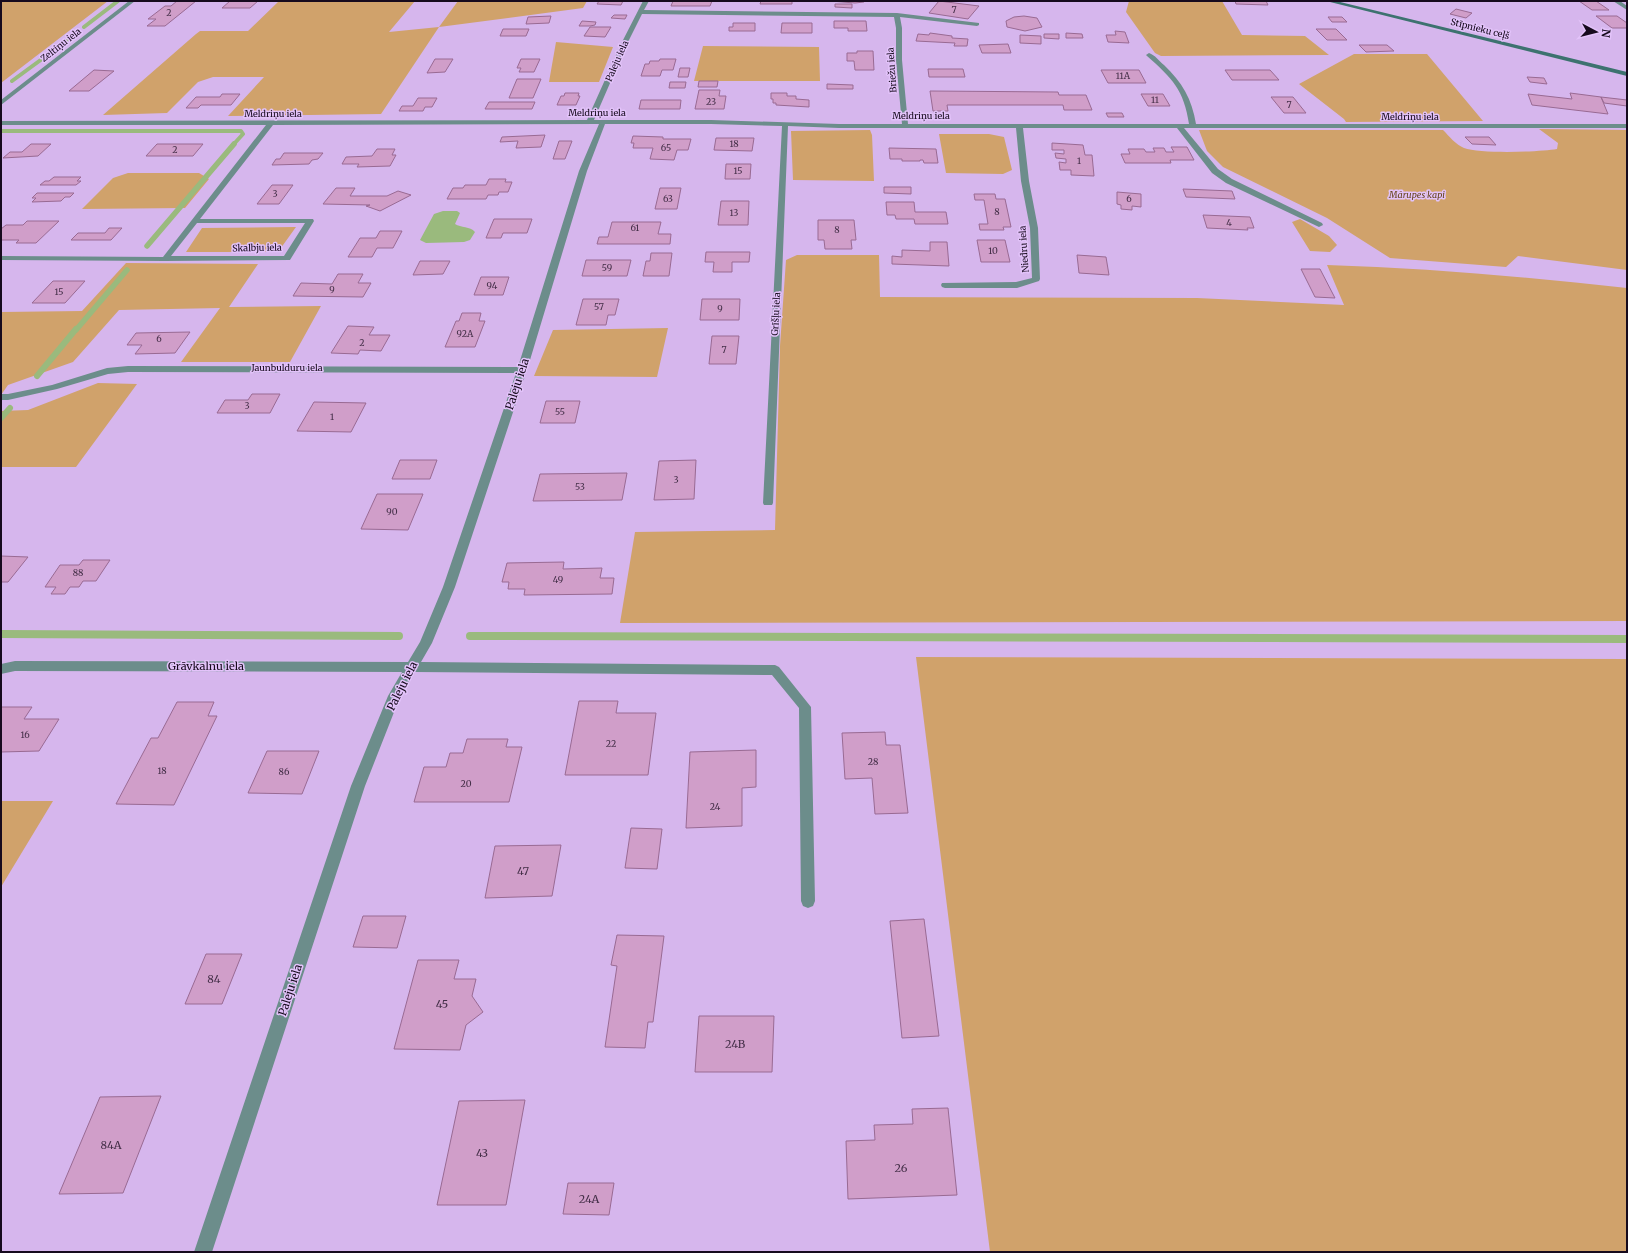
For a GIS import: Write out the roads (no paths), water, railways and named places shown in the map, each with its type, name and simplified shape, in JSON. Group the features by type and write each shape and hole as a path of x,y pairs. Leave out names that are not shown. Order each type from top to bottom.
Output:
{"main road":[{"name":"Stīpnieku ceļš","path":"1330,1 1627,74"}],"street":[{"name":"Zeltiņu iela","path":"1,103 132,1"},
{"name":"Paleju iela","path":"590,122 624,44 646,1"},
{"path":"1616,1 1627,8"},
{"path":"641,12 897,15 977,24"},
{"name":"Briežu iela","path":"897,15 899,28 899,60 905,125"},
{"path":"1149,55 1165,69 1182,89 1188,101 1193,127"},
{"name":"Paleju iela","path":"203,1252 358,786 394,696 410,667 426,643 449,587 522,370 583,171 603,122"},
{"name":"Meldriņu iela","path":"1,123 711,122 838,126 1627,126"},
{"path":"165,259 271,123"},
{"name":"Grīšļu iela","path":"768,503 785,124"},
{"name":"Niedru iela","path":"945,284 1018,285 1036,279 1034,228 1025,181 1019,126"},
{"path":"1180,127 1216,171 1229,181 1319,225"},
{"name":"Skalbju iela","path":"1,258 287,258 310,221 194,221"},
{"name":"Jaunbulduru iela","path":"1,396 54,387 108,371 128,369 208,368 522,370"},
{"name":"Grāvkalnu iela","path":"1,669 15,666 775,670 805,707 808,901"}],"waterway":[{"path":"84,27 118,1"},
{"path":"12,81 72,37"},
{"path":"1,131 241,131 243,134 233,145"},
{"path":"147,246 234,144"},
{"path":"76,330 127,270"},
{"path":"37,376 76,329"},
{"path":"1,418 10,408"},
{"path":"1,634 399,636"},
{"path":"470,636 1627,639"}],"park label":[{"name":"Mārupes kapi","path":"1417,195"}]}
